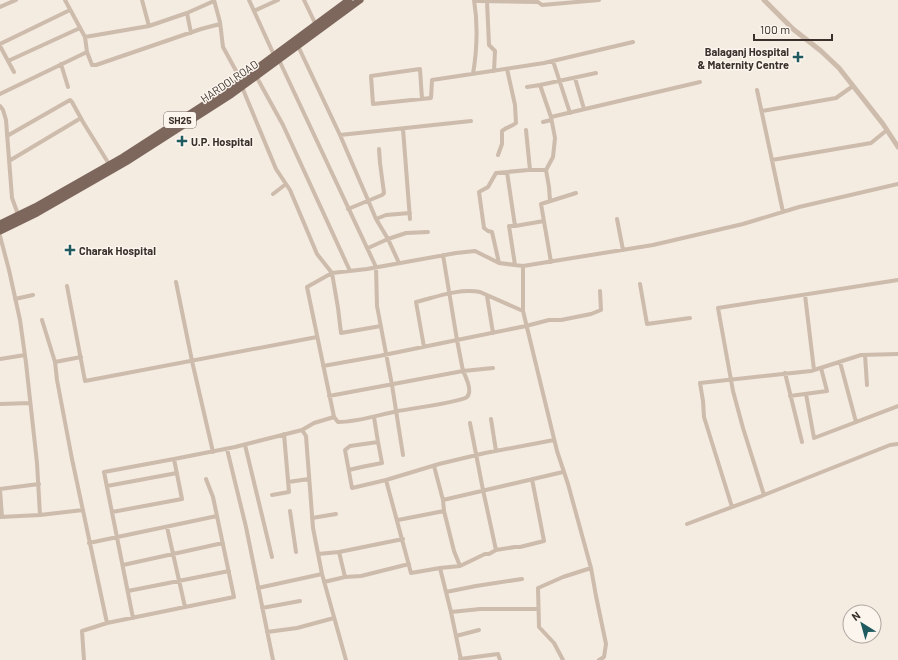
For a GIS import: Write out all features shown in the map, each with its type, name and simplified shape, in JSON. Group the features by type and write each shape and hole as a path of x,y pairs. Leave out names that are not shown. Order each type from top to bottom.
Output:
{"main road":[{"name":"HARDOI ROAD","path":"0,231 35,207 109,164 230,88 256,76 277,57 298,46 349,0"},
{"name":"HARDOI ROAD","path":"0,224 37,213 126,162 232,94 242,83 277,57 317,28 360,0"}],"street":[{"path":"0,7 16,0"},
{"path":"65,0 85,37 87,52 92,65 96,66 192,32 220,24"},
{"path":"142,0 149,26"},
{"path":"249,0 376,267 377,306 403,455"},
{"path":"254,11 278,0"},
{"path":"304,0 317,28"},
{"path":"473,74 476,32 475,0 538,2 599,0"},
{"path":"764,0 793,29 821,51 839,68 887,130 898,147"},
{"path":"85,37 149,26 187,13 214,1 220,24 223,47 242,83 276,168 290,190 317,254 332,273 341,333 381,326"},
{"path":"487,1 489,45 495,51 494,71"},
{"path":"14,72 0,47 70,10"},
{"path":"187,13 192,32"},
{"path":"8,61 80,28"},
{"path":"422,99 420,69 371,76 373,104 422,99 431,98 432,80 552,61 633,42"},
{"path":"298,46 340,135 376,219 388,239 399,263"},
{"path":"0,94 87,52"},
{"path":"552,61 570,113"},
{"path":"61,64 68,86"},
{"path":"498,155 502,144 502,131 505,128 512,127 516,123 515,104 507,69"},
{"path":"528,87 596,73"},
{"path":"256,76 283,125 350,271"},
{"path":"575,78 584,110"},
{"path":"543,122 570,113 700,82"},
{"path":"540,85 551,119 555,138 553,157 546,170 550,201"},
{"path":"762,111 836,98 853,86"},
{"path":"757,90 783,212"},
{"path":"7,136 70,100 109,164"},
{"path":"0,106 6,120 12,198 19,218"},
{"path":"9,161 81,118"},
{"path":"340,135 471,121"},
{"path":"403,129 410,219"},
{"path":"526,130 530,170"},
{"path":"772,160 871,143 887,130"},
{"path":"348,209 384,193 379,150"},
{"path":"500,263 492,232 488,232 484,228 479,192 488,187 496,173 546,170"},
{"path":"506,172 515,226"},
{"path":"272,194 286,184"},
{"path":"443,255 463,371 468,382 468,395 455,401 374,417 338,422 334,417 329,396 307,287 332,273 443,255 475,251 500,263 523,266 551,262 653,245 743,224 805,205 898,184"},
{"path":"551,262 541,204 576,193"},
{"path":"376,219 386,215 410,213"},
{"path":"618,219 623,250"},
{"path":"515,265 510,226 544,221"},
{"path":"368,248 406,233 428,232"},
{"path":"0,236 20,320 39,484 40,515"},
{"path":"523,266 523,311 526,326 554,440 592,568 597,602 606,644 604,657 599,660"},
{"path":"764,495 733,391 718,308 898,280"},
{"path":"176,282 213,452"},
{"path":"640,284 648,324 690,318"},
{"path":"67,286 86,382 317,337"},
{"path":"323,366 424,347 549,320 561,320 591,314 601,310 600,290"},
{"path":"424,347 416,302 449,294 473,291 480,292 523,311"},
{"path":"15,299 33,295"},
{"path":"805,295 814,370"},
{"path":"487,296 492,333"},
{"path":"42,320 55,362 57,380 89,543 107,623"},
{"path":"732,507 704,417 700,384 814,370 865,355 898,354"},
{"path":"0,360 25,355"},
{"path":"865,355 867,385"},
{"path":"55,362 81,357"},
{"path":"840,362 856,422"},
{"path":"329,396 463,371 493,368"},
{"path":"790,396 827,391 821,368"},
{"path":"785,373 802,442"},
{"path":"806,394 814,438 898,406"},
{"path":"0,404 30,403"},
{"path":"133,618 104,472 174,460 245,445 302,430 314,423 334,417"},
{"path":"349,470 382,463 374,417"},
{"path":"491,419 496,451"},
{"path":"470,423 496,550"},
{"path":"302,430 306,436 313,528 322,574 346,660"},
{"path":"272,495 289,492 284,434"},
{"path":"378,442 350,446 345,450 352,488 496,451 554,440"},
{"path":"687,524 890,445 898,444"},
{"path":"245,445 272,557"},
{"path":"227,449 246,527 273,660"},
{"path":"112,512 182,499 174,460"},
{"path":"434,466 454,551 460,566"},
{"path":"443,500 563,472"},
{"path":"107,486 177,473"},
{"path":"84,660 82,631 107,623 234,597 213,497 206,479"},
{"path":"288,482 309,479"},
{"path":"386,480 398,520 411,573 460,566 496,550 515,547 520,548 544,541 532,479"},
{"path":"39,484 0,490 1,517 40,515 83,510"},
{"path":"290,511 296,552"},
{"path":"398,520 444,511"},
{"path":"312,518 336,514"},
{"path":"89,543 217,516"},
{"path":"167,527 185,607"},
{"path":"318,554 339,552 403,539"},
{"path":"123,565 223,543"},
{"path":"339,552 345,577"},
{"path":"324,582 345,577 361,576 409,564"},
{"path":"440,568 451,612 460,660 498,654 500,660"},
{"path":"563,660 554,643 539,627 538,588 563,576 592,568"},
{"path":"128,591 229,570"},
{"path":"258,588 322,574"},
{"path":"446,592 522,579"},
{"path":"262,608 300,601"},
{"path":"451,612 480,609 538,609"},
{"path":"267,632 297,628 334,618"},
{"path":"456,636 479,630"}],"place":[{"name":"Balaganj Hospital & Maternity Centre","path":"798,57"},
{"name":"U.P. Hospital","path":"182,141"},
{"name":"Charak Hospital","path":"70,250"}]}
